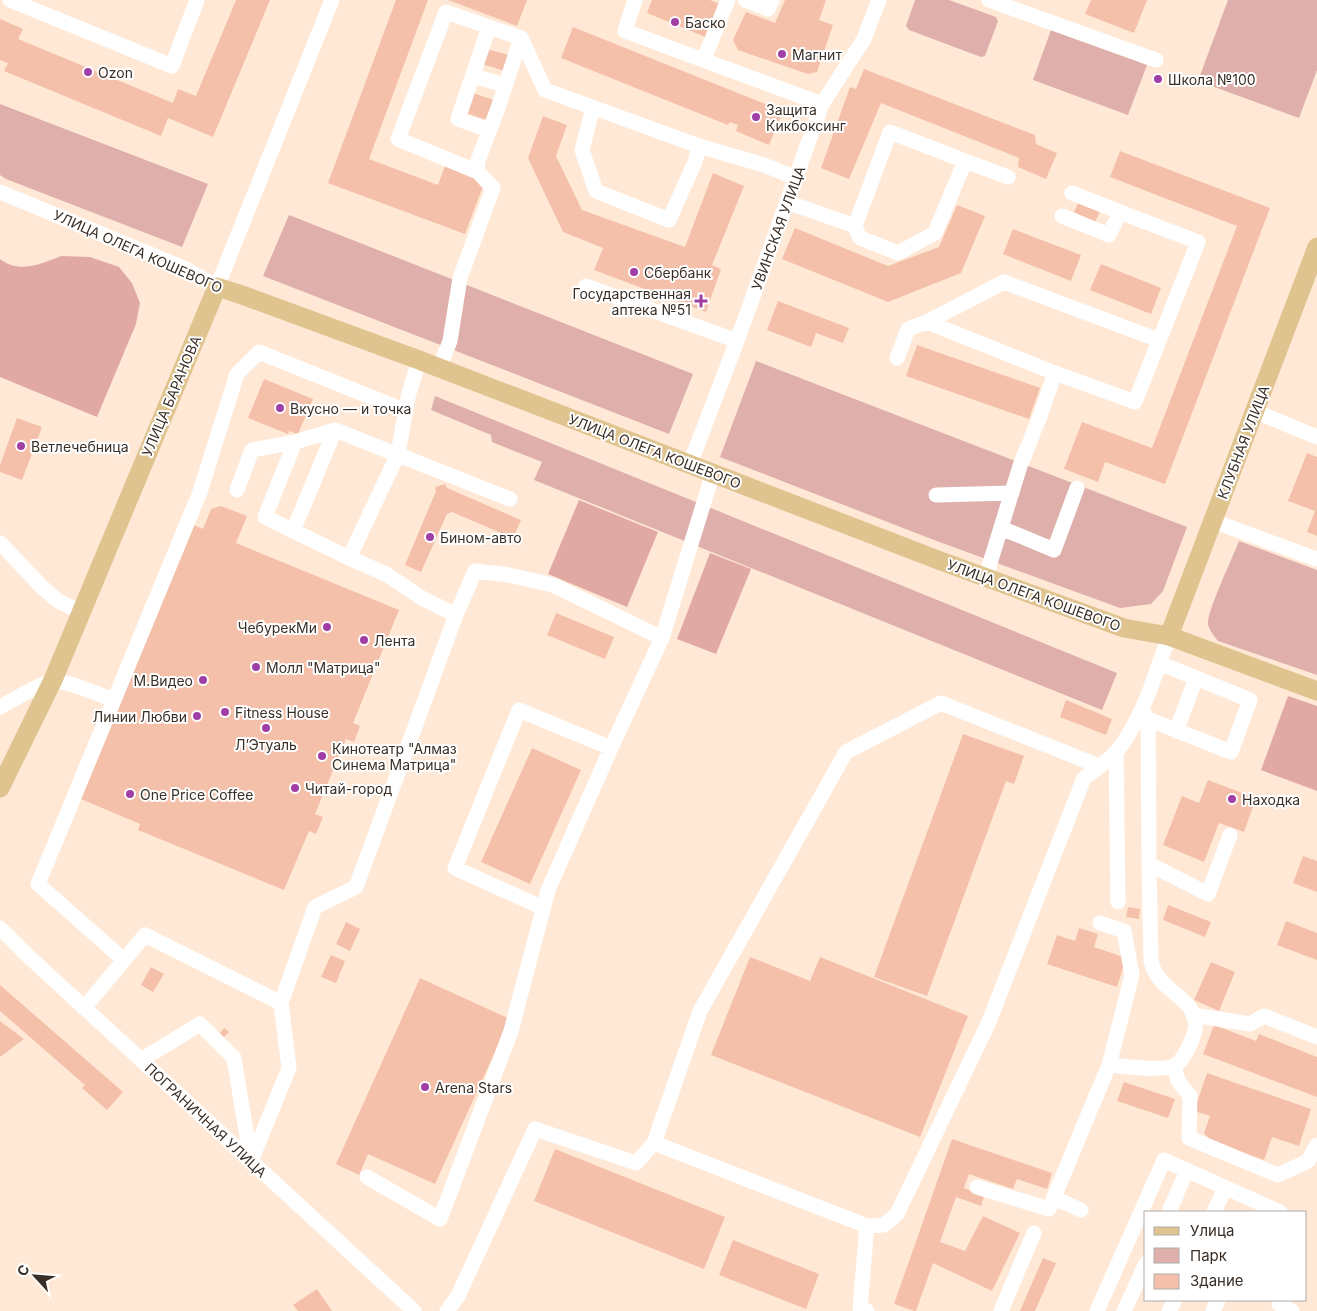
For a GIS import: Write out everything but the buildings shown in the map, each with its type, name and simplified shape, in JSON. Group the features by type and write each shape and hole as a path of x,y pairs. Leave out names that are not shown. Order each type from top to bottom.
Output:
{"main road":[{"name":"КЛУБНАЯ УЛИЦА","path":"1169,636 1316,255"},
{"name":"УЛИЦА ОЛЕГА КОШЕВОГО","path":"217,287 242,294 419,360 938,560 1127,629 1169,636 1317,691"},
{"name":"УЛИЦА БАРАНОВА","path":"0,788 53,680 217,287"}],"street":[{"path":"10,0 172,66 197,0"},
{"name":"УЛИЦА БАРАНОВА","path":"217,287 332,0"},
{"path":"634,0 624,31 822,104"},
{"path":"704,59 728,0"},
{"path":"745,0 768,9 772,0"},
{"name":"УВИНСКАЯ УЛИЦА","path":"690,464 822,104 864,39 879,0"},
{"path":"989,0 1156,60"},
{"path":"439,369 450,341 460,278 493,188 478,172 398,139 446,12 520,38 544,90 699,146 764,165 796,178"},
{"path":"488,27 458,119 490,130"},
{"path":"478,172 477,163 490,130 520,38"},
{"path":"473,76 505,85"},
{"path":"593,107 582,150 596,191 670,220 695,162 699,146"},
{"path":"965,161 935,233 898,252 860,238 855,226 890,132 1008,177"},
{"name":"УЛИЦА ОЛЕГА КОШЕВОГО","path":"0,192 186,269 217,287"},
{"path":"927,322 1134,402 1198,242 1072,193"},
{"path":"787,202 855,226"},
{"path":"1062,216 1109,235 1120,212"},
{"path":"897,358 908,330 1004,282 1160,340"},
{"path":"586,286 736,341"},
{"path":"124,960 38,884 200,492 237,374 259,352 406,412"},
{"path":"349,558 398,454 408,396 419,360"},
{"path":"986,576 1020,466 1055,373"},
{"path":"1254,412 1317,437"},
{"path":"293,531 335,430"},
{"path":"237,490 252,450 295,442 335,430 510,499"},
{"path":"295,442 265,517 386,574 422,598 456,615"},
{"path":"367,1177 440,1220 511,1031 548,890 662,638 713,473"},
{"path":"1001,528 1054,550 1077,488"},
{"path":"936,495 1012,493"},
{"path":"1213,520 1316,559"},
{"path":"0,543 58,601 81,612"},
{"path":"251,1161 289,1068 281,1003 315,907 356,887 456,615 475,571 509,575 553,585 662,638"},
{"path":"1109,1065 1161,1068 1174,1066 1187,1052 1194,1034 1196,1022 1191,1008 1161,981 1154,972 1152,961 1145,715 1159,663 1169,636"},
{"path":"1145,715 1176,731 1231,752 1250,700 1159,663"},
{"path":"1176,731 1196,678"},
{"path":"0,707 16,697 53,680 80,687 114,700"},
{"path":"447,1311 458,1296 535,1128 636,1163 654,1143 700,1011 846,752 942,703 1099,766"},
{"path":"543,908 455,868 519,710 611,748"},
{"path":"654,1143 867,1226 884,1225 897,1214 988,1024 1084,778 1116,752 1145,715"},
{"path":"1116,752 1118,902"},
{"path":"1148,864 1208,894 1230,835"},
{"path":"977,1187 1049,1209 1109,1065 1132,975 1124,931 1100,923"},
{"name":"ПОГРАНИЧНАЯ УЛИЦА","path":"0,928 84,1008 414,1311"},
{"path":"84,1008 145,935 281,1003"},
{"path":"1193,1015 1250,1024 1264,1016 1317,1037"},
{"path":"141,1060 200,1024 234,1058 251,1161"},
{"path":"1174,1066 1178,1081 1190,1096 1189,1138 1278,1175 1308,1160 1317,1146"},
{"path":"1097,1311 1164,1160 1225,1188 1260,1208 1275,1211"},
{"path":"1168,1211 1187,1170"},
{"path":"1214,1211 1225,1188"},
{"path":"1054,1198 1081,1210"},
{"path":"867,1226 860,1308 868,1311"},
{"path":"1001,1311 1034,1233"},
{"path":"1124,1311 1144,1267"}],"green space":[{"path":"915,0 949,0 996,17 998,21 985,56 981,57 909,30 906,26"},
{"path":"1228,0 1317,0 1317,70 1299,118 1198,81"},
{"path":"1051,30 1147,65 1128,115 1033,80"},
{"path":"0,104 208,184 182,247 6,179 0,175"},
{"path":"289,215 693,374 669,434 263,276"},
{"path":"756,361 1187,527 1163,591 1151,604 1120,608 934,540 720,457"},
{"path":"435,396 1117,673 1102,710 534,480 542,462 492,442 491,435 431,410"},
{"path":"1239,541 1317,570 1317,675 1218,641 1211,631 1208,624 1209,617"}],"shaded area":[{"path":"61,256 90,257 119,267 132,283 140,303 136,324 97,417 0,377 0,259 7,264 22,267"},
{"path":"579,500 658,532 627,607 548,574"},
{"path":"710,553 751,569 716,654 677,639"},
{"path":"1288,696 1317,706 1317,791 1261,770"}],"place":[{"name":"Баско","path":"675,22"},
{"name":"Магнит","path":"782,54"},
{"name":"Ozon","path":"88,72"},
{"name":"Школа №100","path":"1158,79"},
{"name":"Защита Кикбоксинг","path":"756,117"},
{"name":"Сбербанк","path":"634,272"},
{"name":"Государственная аптека №51","path":"701,301"},
{"name":"Вкусно — и точка","path":"280,408"},
{"name":"Ветлечебница","path":"21,446"},
{"name":"Бином-авто","path":"430,537"},
{"name":"ЧебурекМи","path":"327,627"},
{"name":"Лента","path":"364,640"},
{"name":"Молл \"Матрица\"","path":"256,667"},
{"name":"М.Видео","path":"203,680"},
{"name":"Fitness House","path":"225,712"},
{"name":"Линии Любви","path":"197,716"},
{"name":"Л’Этуаль","path":"266,728"},
{"name":"Кинотеатр \"Алмаз Синема Матрица\"","path":"322,756"},
{"name":"Читай-город","path":"295,788"},
{"name":"One Price Coffee","path":"130,794"},
{"name":"Находка","path":"1232,799"},
{"name":"Arena Stars","path":"425,1087"}]}
